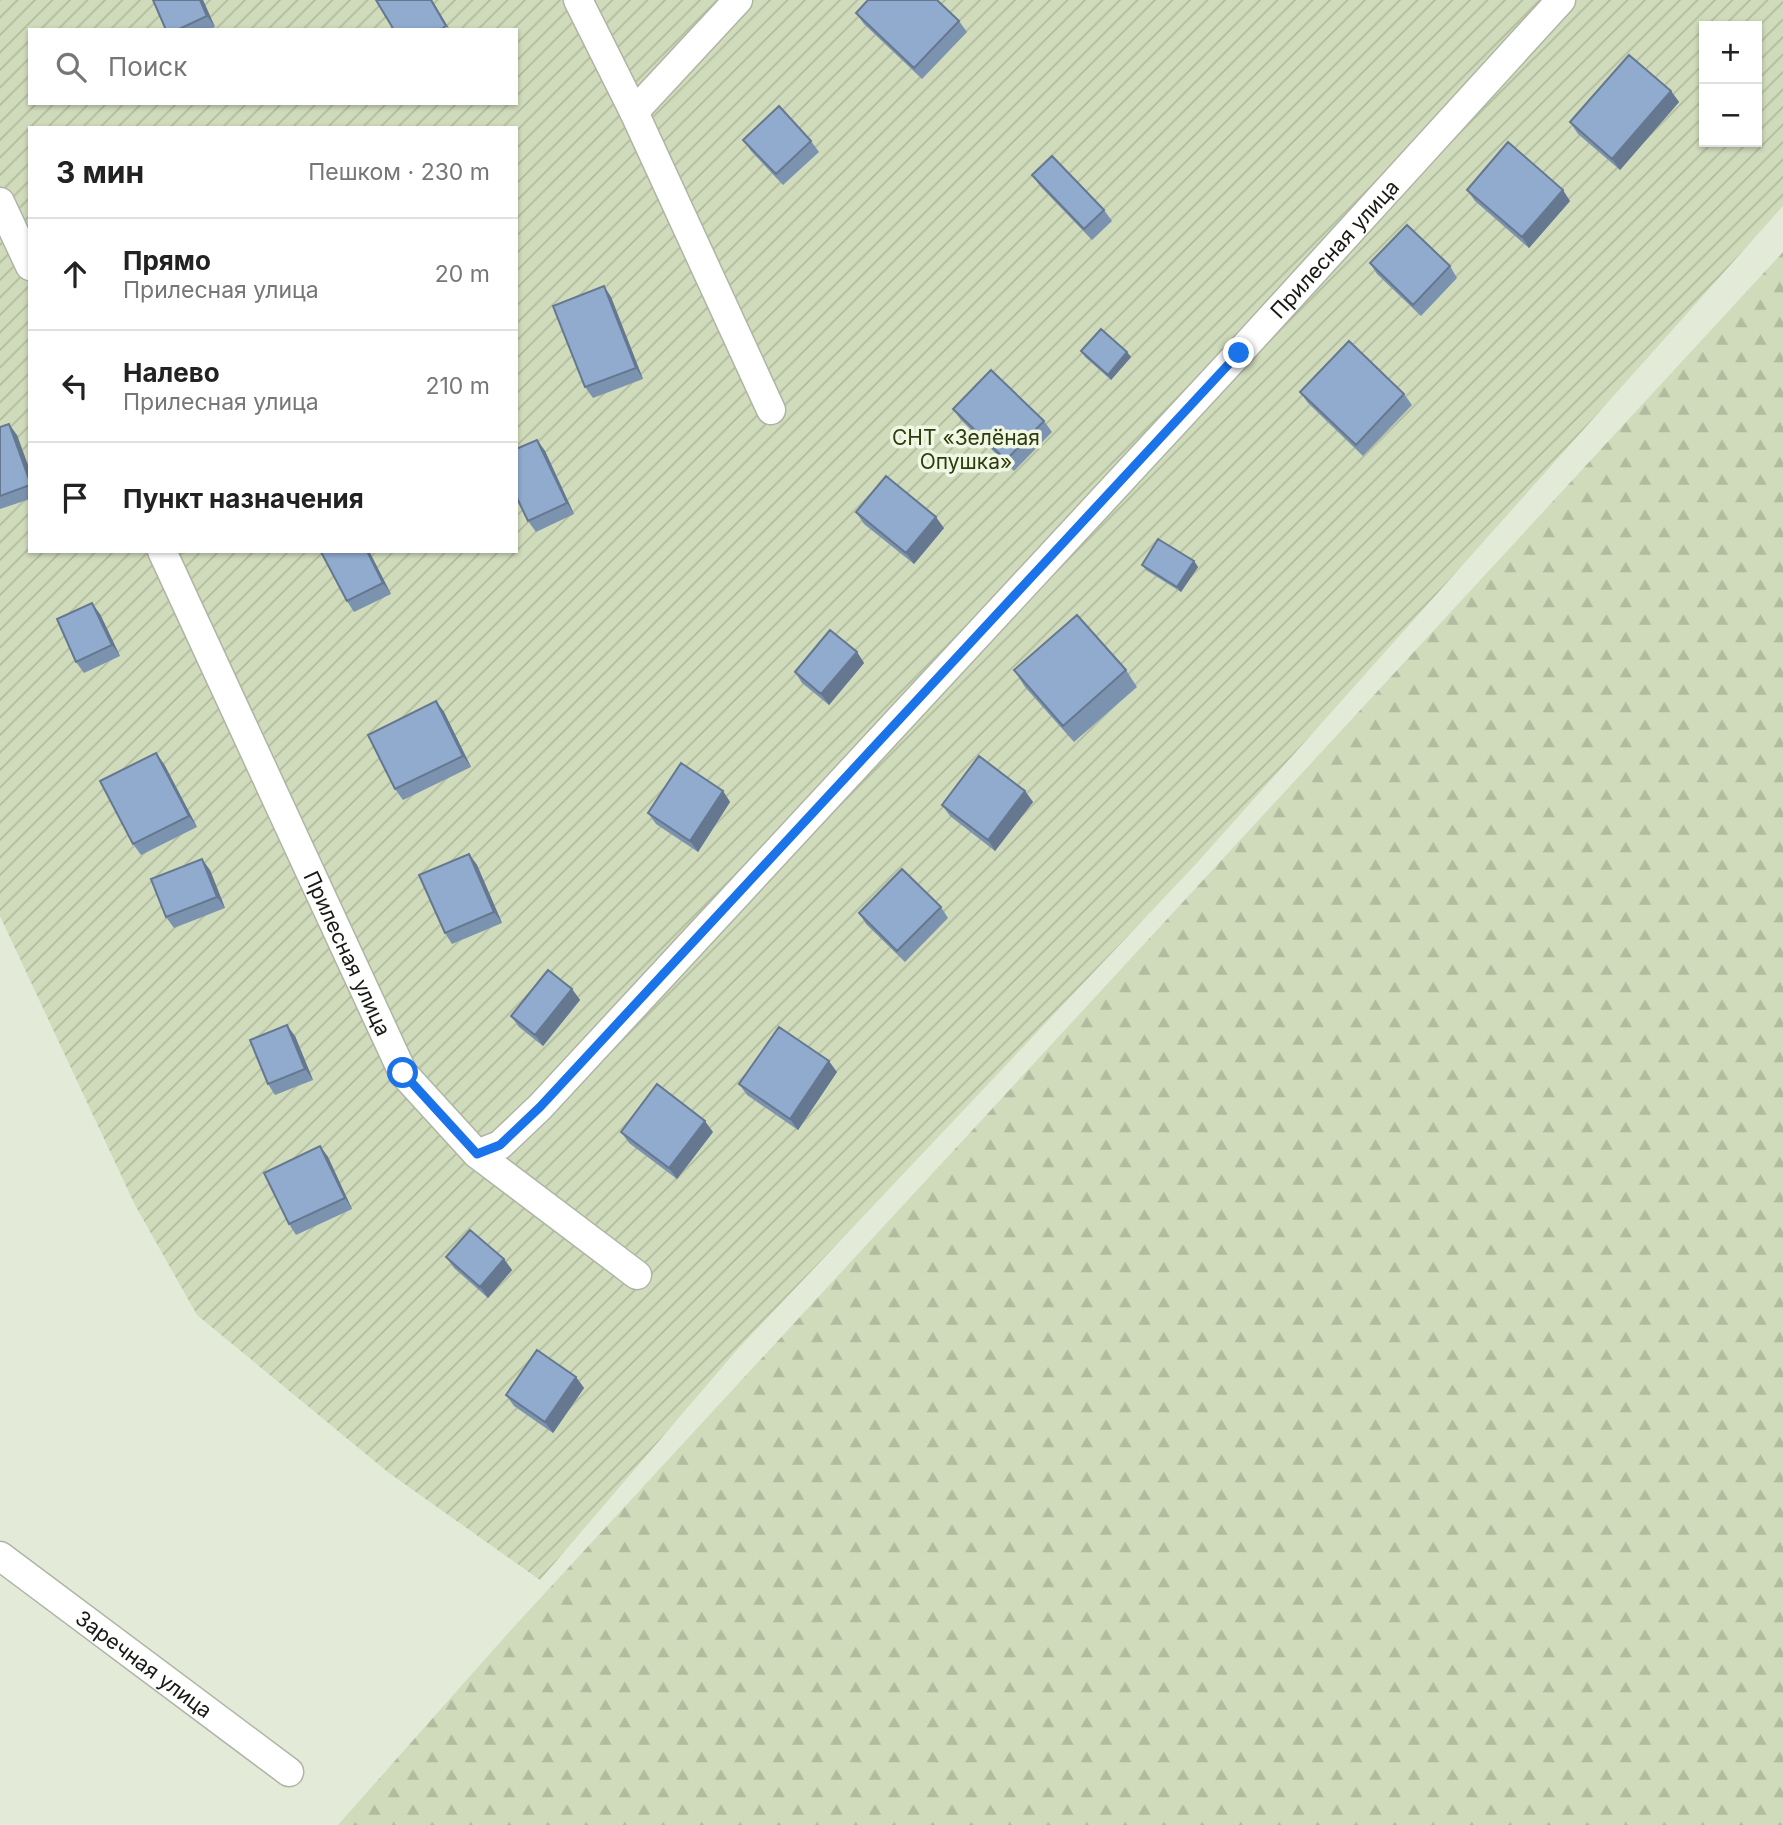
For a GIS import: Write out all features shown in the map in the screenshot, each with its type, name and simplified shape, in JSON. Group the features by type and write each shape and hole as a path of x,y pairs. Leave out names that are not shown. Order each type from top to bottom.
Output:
{"street":[{"path":"578,0 634,112 771,410"},
{"path":"634,112 738,0"},
{"name":"Прилесная улица","path":"163,553 403,1073 477,1154 500,1145 540,1107 1239,353 1561,0"},
{"path":"0,201 28,262"},
{"path":"477,1154 637,1275"},
{"name":"Заречная улица","path":"0,1556 289,1772"}],"green space":[{"name":"СНТ «Зелёная Опушка»","path":"0,0 1783,0 1783,206 1195,865 736,1351 540,1580 389,1473 197,1315 135,1205 0,916"},
{"path":"1783,252 1783,1825 338,1825 510,1631"}],"building":[{"path":"153,0 200,0 207,16 181,28 165,28"},
{"path":"376,0 431,0 446,26 443,28 393,28"},
{"path":"868,0 937,0 959,21 914,68 856,13"},
{"path":"1629,55 1671,91 1612,159 1570,122"},
{"path":"779,106 811,141 776,174 743,140"},
{"path":"1508,142 1563,190 1522,237 1467,190"},
{"path":"1052,156 1104,210 1084,229 1032,175"},
{"path":"1407,225 1450,266 1413,305 1370,263"},
{"path":"604,286 636,368 585,387 553,306"},
{"path":"1101,329 1127,352 1108,375 1081,351"},
{"path":"1349,341 1404,394 1356,445 1300,392"},
{"path":"991,370 1044,421 1006,460 953,409"},
{"path":"9,424 28,476 28,486 0,496 0,427"},
{"path":"537,440 567,503 528,521 518,500 518,448"},
{"path":"886,476 936,517 906,553 856,512"},
{"path":"1158,539 1194,561 1177,587 1142,565"},
{"path":"322,553 368,553 383,583 347,601"},
{"path":"92,603 112,645 76,662 57,619"},
{"path":"1077,615 1126,670 1063,726 1014,670"},
{"path":"830,630 857,652 821,694 795,672"},
{"path":"436,701 463,756 395,789 368,735"},
{"path":"156,753 189,816 133,844 100,781"},
{"path":"979,756 1025,791 988,840 942,805"},
{"path":"681,763 723,791 690,841 648,813"},
{"path":"469,854 494,912 445,933 419,875"},
{"path":"202,859 217,897 166,917 151,879"},
{"path":"902,869 941,907 897,951 859,913"},
{"path":"548,970 572,989 535,1035 511,1016"},
{"path":"287,1025 305,1069 268,1084 250,1040"},
{"path":"779,1027 829,1061 790,1119 739,1084"},
{"path":"657,1084 705,1121 669,1168 621,1132"},
{"path":"320,1146 345,1198 289,1224 264,1173"},
{"path":"470,1230 504,1259 480,1287 446,1257"},
{"path":"537,1350 576,1377 545,1422 506,1395"}],"route":[{"path":"403,1073 477,1154 500,1145 540,1107 1239,353"}]}
